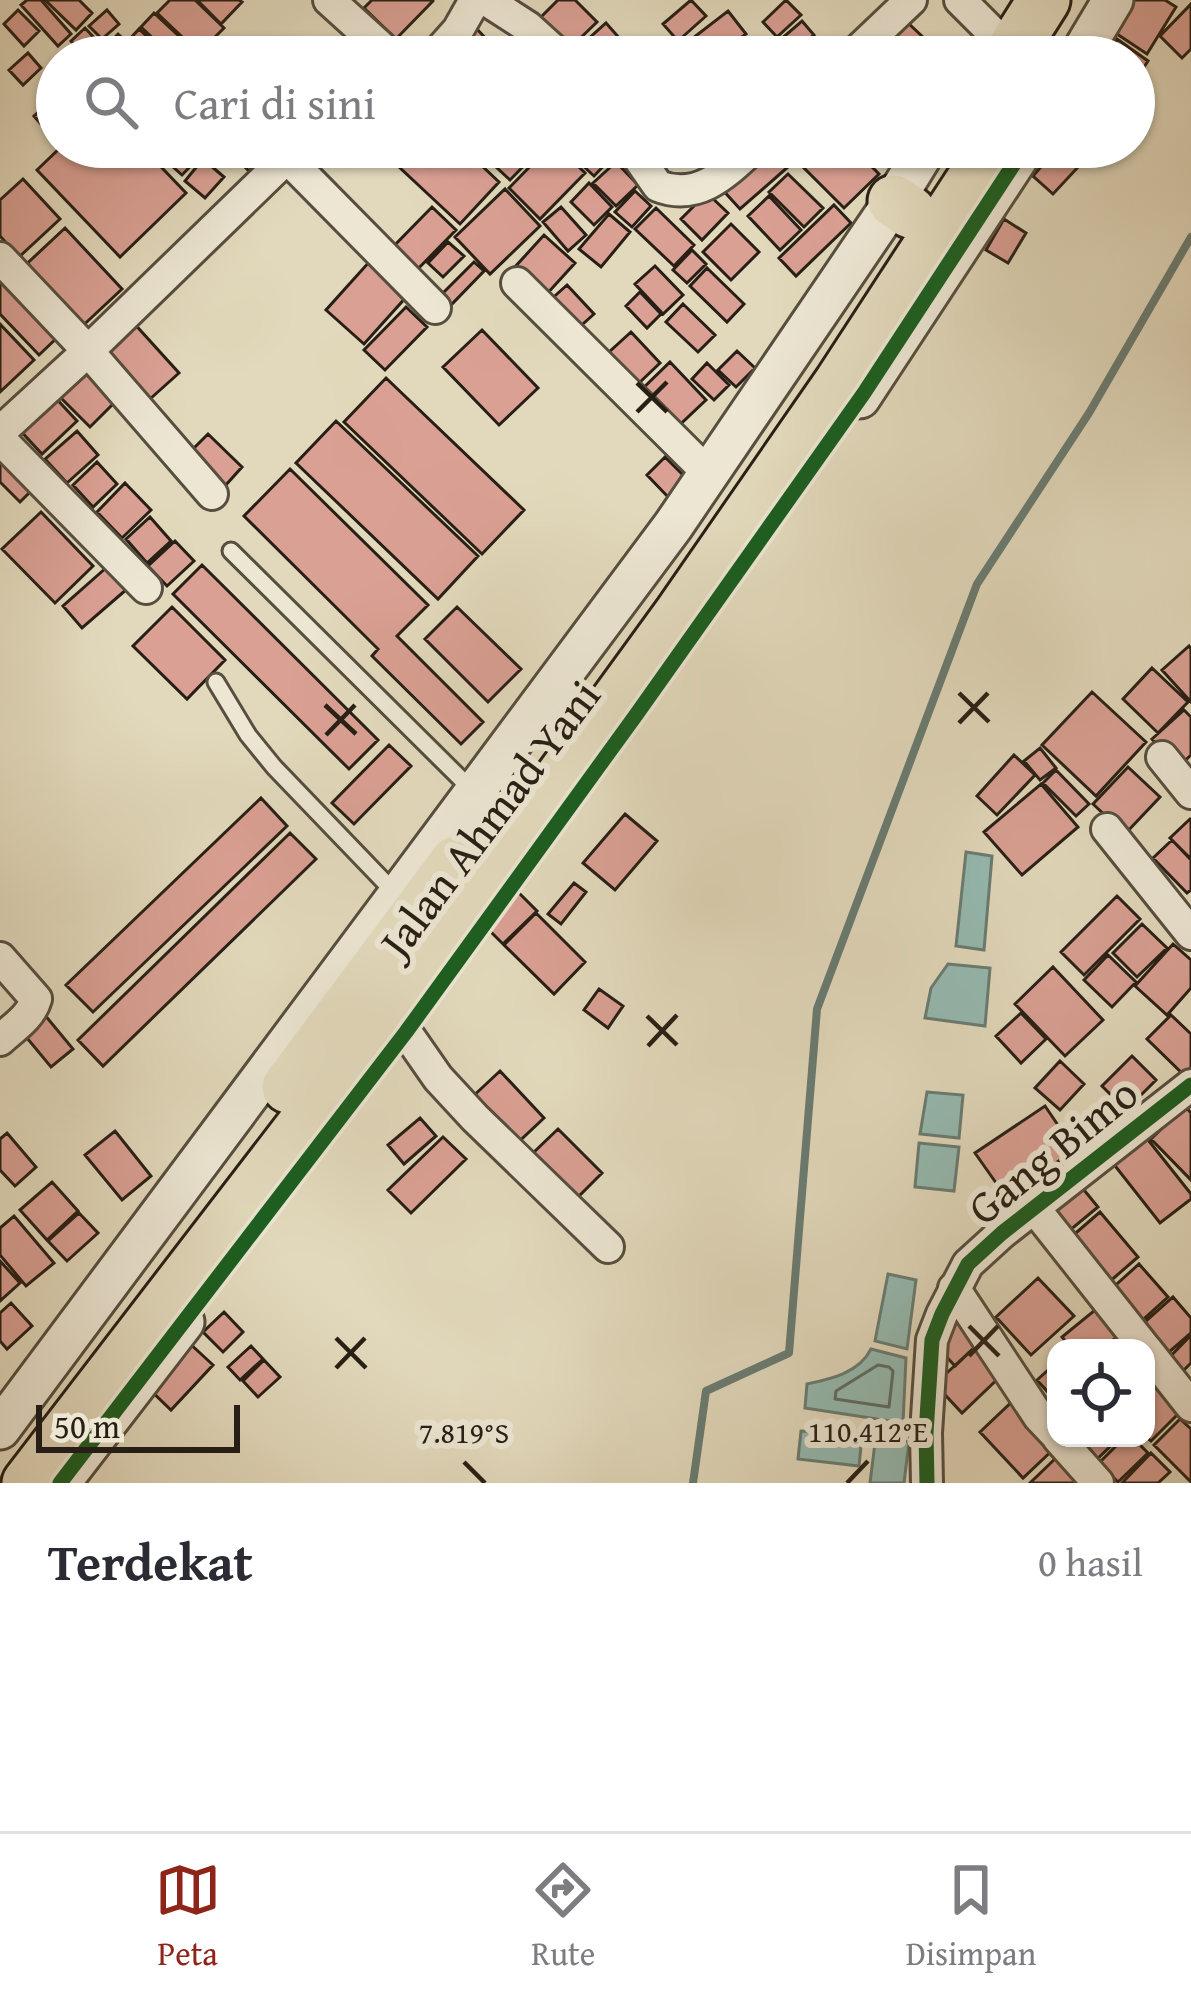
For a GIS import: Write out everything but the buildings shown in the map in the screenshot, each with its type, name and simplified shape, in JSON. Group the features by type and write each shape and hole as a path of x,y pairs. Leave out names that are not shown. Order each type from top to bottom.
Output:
{"highway":[{"path":"1007,36 1043,0"},
{"path":"1062,36 1084,0"},
{"name":"Jalan Ahmad Yani","path":"0,1472 769,438 902,207 934,168"},
{"name":"Jalan Ahmad Yani","path":"28,1483 403,995 680,614 840,383 980,168"}],"street":[{"path":"329,0 367,36"},
{"path":"453,36 475,0"},
{"path":"486,0 538,36"},
{"path":"959,0 985,36"},
{"path":"999,36 1014,0"},
{"path":"1092,36 1113,0"},
{"path":"873,36 909,1"},
{"path":"146,588 0,435 276,168"},
{"path":"307,168 435,308"},
{"path":"646,168 658,186 679,191 702,188 732,168"},
{"path":"0,1429 673,526 902,207 918,168"},
{"path":"60,1483 406,1032 636,715 864,393 1011,168"},
{"path":"0,258 212,494"},
{"path":"517,283 708,473"},
{"path":"1162,757 1191,793"},
{"path":"1107,829 1191,934"},
{"path":"0,958 36,1000 26,1017 0,1040"},
{"path":"406,1032 438,1078 475,1118 608,1247"},
{"name":"Gang Bimo","path":"927,1483 932,1340 968,1264 1191,1085"},
{"path":"1035,1209 1139,1339"},
{"path":"954,1288 1047,1425"},
{"path":"1155,1360 1191,1406"},
{"path":"1066,1447 1098,1483"}],"lane":[{"path":"231,550 475,793"},
{"path":"216,682 274,767 398,896"}],"water":[{"path":"966,852 992,856 984,950 956,946"},
{"path":"948,964 990,968 985,1026 925,1018 931,988"},
{"path":"927,1092 963,1095 959,1138 920,1134"},
{"path":"919,1143 959,1147 954,1191 915,1187"},
{"path":"888,1274 916,1280 907,1349 875,1341"},
{"path":"871,1349 906,1358 903,1423 805,1408 807,1384 852,1369"},
{"path":"801,1431 862,1436 859,1466 798,1459"},
{"path":"876,1435 909,1442 904,1483 870,1483"}],"waterway":[{"path":"693,1483 706,1391 789,1353 817,1009 977,584 1089,413 1191,237"}],"cycle path":[{"path":"60,1483 406,1032 636,715 864,393 1011,168"},
{"path":"927,1483 932,1340 968,1264 1191,1085"}]}
